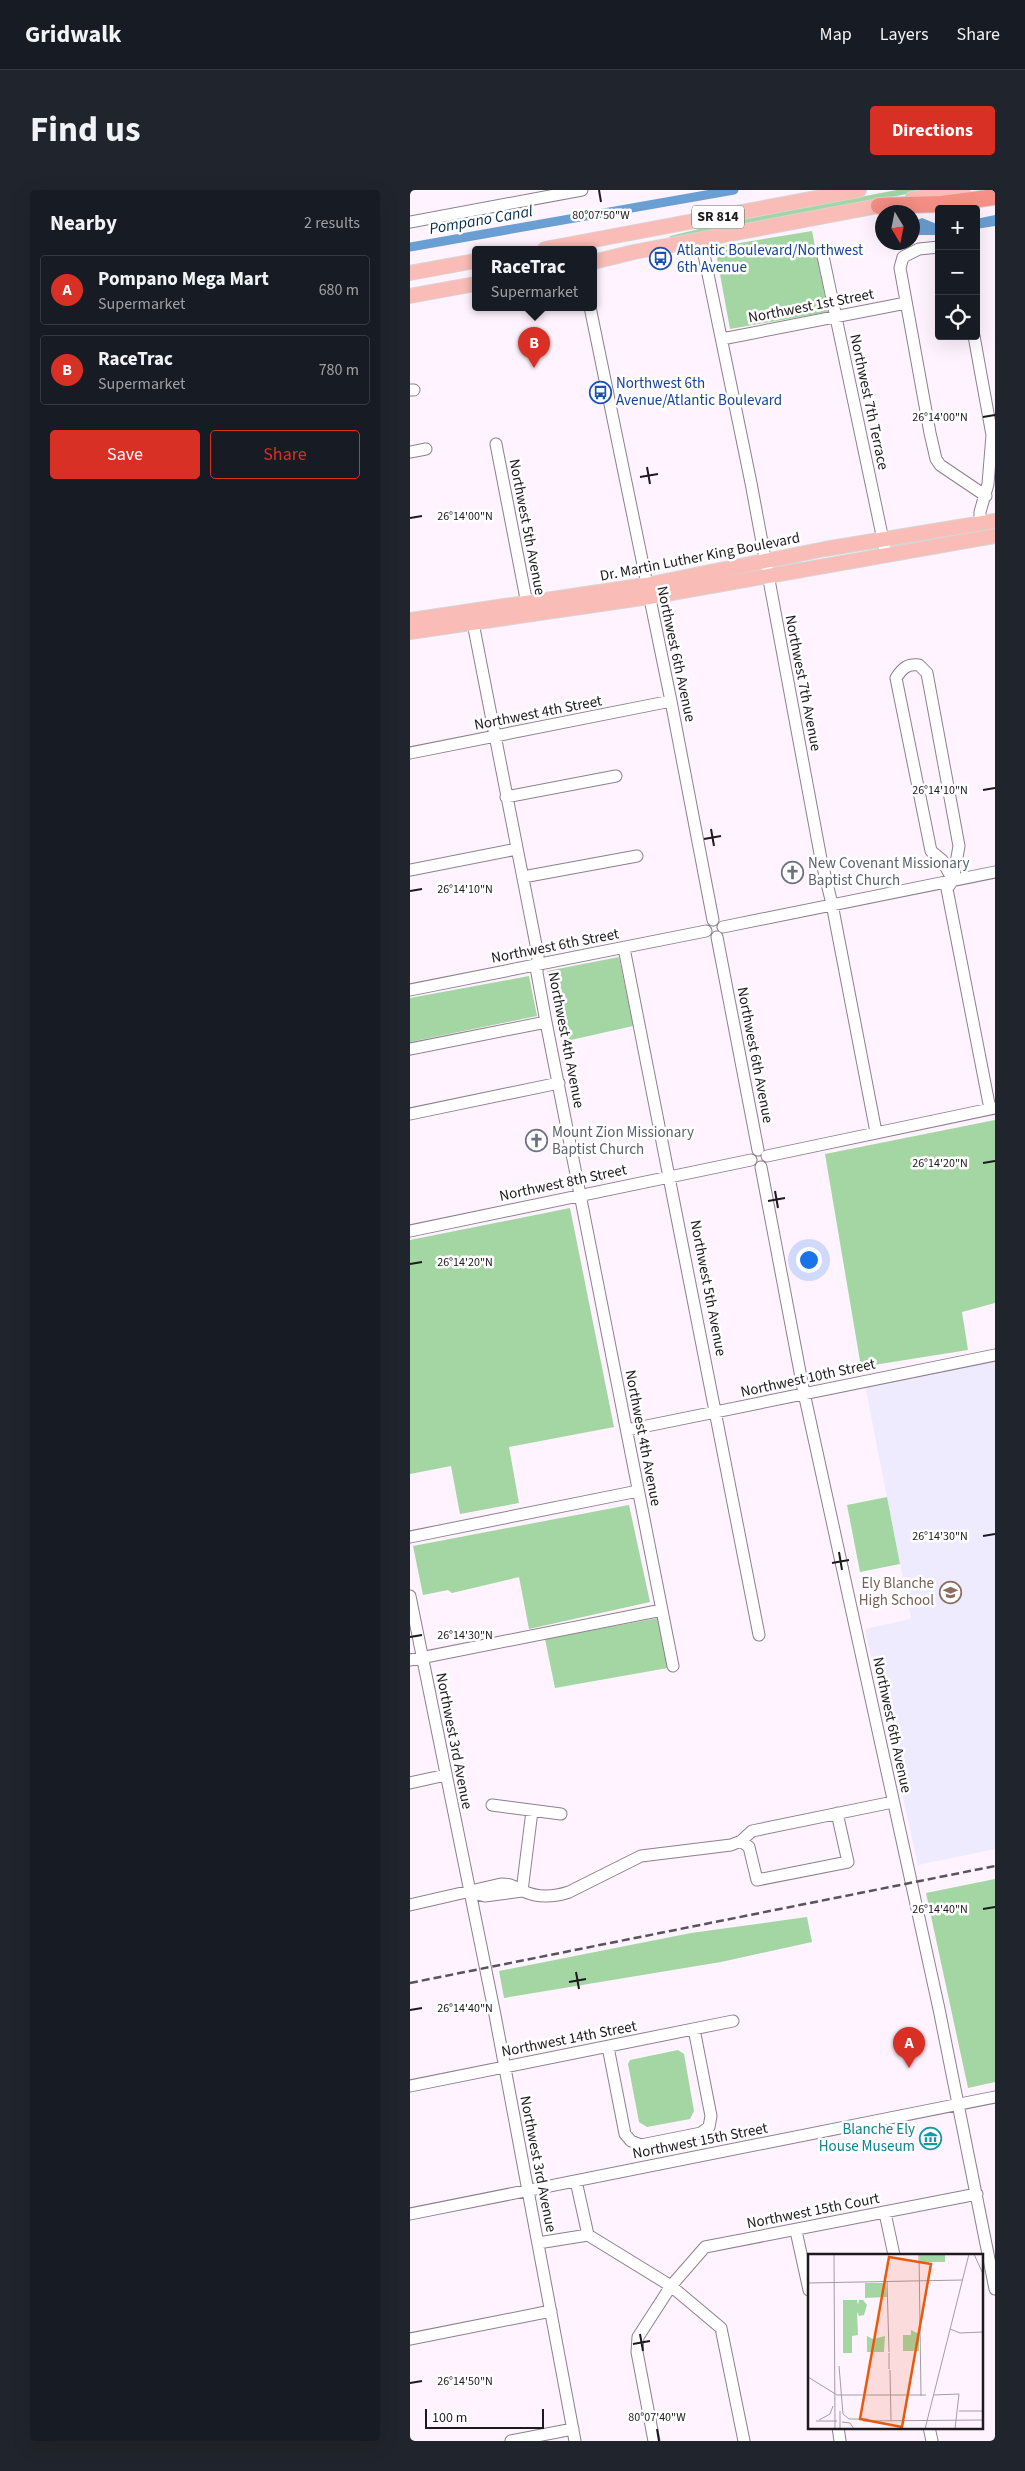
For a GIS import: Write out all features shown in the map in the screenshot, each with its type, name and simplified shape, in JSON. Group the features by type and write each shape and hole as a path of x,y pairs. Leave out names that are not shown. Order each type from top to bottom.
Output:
{"highway":[{"path":"910,205 942,204 995,197"}],"main road":[{"name":"SR 814","path":"578,246 859,190"},
{"name":"SR 814","path":"884,205 963,190"},
{"name":"SR 814","path":"597,261 875,207"},
{"path":"410,273 472,263"},
{"path":"410,278 440,268"},
{"path":"410,296 472,285"},
{"name":"Dr. Martin Luther King Boulevard","path":"647,591 766,560 995,521"},
{"name":"Dr. Martin Luther King Boulevard","path":"410,620 528,609 768,575 995,536"},
{"name":"Dr. Martin Luther King Boulevard","path":"410,632 473,623 528,609"}],"street":[{"path":"410,222 582,190"},
{"name":"Northwest 7th Avenue","path":"701,240 766,560 821,859 832,904 876,1132"},
{"path":"935,247 919,249 903,257 900,268 936,459 940,465 986,496"},
{"name":"Northwest 7th Terrace","path":"823,256 886,554"},
{"name":"Northwest 1st Street","path":"722,339 906,303"},
{"name":"Northwest 6th Avenue","path":"591,311 647,591 672,701 713,920"},
{"path":"975,340 992,435 986,496 980,512 980,523"},
{"name":"Northwest 5th Avenue","path":"496,444 528,609"},
{"path":"410,452 426,448"},
{"name":"Northwest 4th Avenue","path":"473,623 538,955 537,965 546,1022 673,1666"},
{"path":"763,1153 766,1164 761,1167 754,1165 751,1160 753,1152 763,1153 993,1108 947,889 953,880 959,846 927,673 919,665 910,665 901,669 896,678 931,851 942,860 953,880"},
{"name":"Northwest 4th Street","path":"410,753 672,701"},
{"path":"506,796 616,776"},
{"path":"410,870 517,849"},
{"path":"523,878 637,856"},
{"path":"720,932 721,922 713,920 706,925 706,931 711,937 720,932 832,904 995,872"},
{"name":"Northwest 6th Street","path":"410,990 706,931"},
{"name":"Northwest 6th Avenue","path":"720,932 763,1153"},
{"name":"Northwest 5th Avenue","path":"624,948 671,1176 759,1635"},
{"path":"410,1049 546,1022"},
{"path":"410,1114 559,1083"},
{"name":"Northwest 8th Street","path":"410,1231 751,1160"},
{"name":"Northwest 6th Avenue","path":"761,1167 804,1394 958,2104 995,2289"},
{"name":"Northwest 10th Street","path":"627,1430 995,1355"},
{"path":"410,1537 638,1491"},
{"name":"Northwest 3rd Avenue","path":"410,1596 470,1892 574,2435"},
{"path":"410,1660 662,1610"},
{"path":"410,1783 446,1775"},
{"path":"410,1905 501,1884 513,1884 522,1891 557,1896 569,1892 641,1856 731,1844 741,1841 752,1831 893,1802"},
{"name":"Northwest 3rd Avenue","path":"492,1805 561,1814"},
{"path":"522,1891 532,1811"},
{"path":"741,1841 749,1847 757,1880 848,1862 837,1813"},
{"name":"Northwest 14th Street","path":"410,2086 733,2021"},
{"path":"608,2047 625,2134 632,2141 641,2145 701,2133 709,2127 711,2116 694,2029"},
{"name":"Northwest 15th Street","path":"410,2214 995,2097"},
{"path":"576,2181 588,2235"},
{"name":"Northwest 15th Court","path":"654,2441 637,2352 638,2337 671,2286 706,2247 796,2231 977,2194"},
{"path":"885,2213 894,2254"},
{"path":"796,2231 808,2285"},
{"path":"538,2243 588,2235 671,2286 721,2328 744,2441"},
{"path":"410,2339 551,2311"},
{"path":"838,2428 840,2441"},
{"path":"929,2428 932,2441"},
{"path":"511,2441 574,2435"}],"shaded area":[{"name":"Ely Blanche High School","path":"995,1358 995,1849 918,1865 865,1629 911,1619 865,1385"}],"green space":[{"path":"897,190 928,190 670,238 670,236 732,221"},
{"path":"812,231 828,312 730,329 715,247"},
{"path":"619,957 633,1026 562,1042 547,971"},
{"path":"529,976 537,1016 410,1042 410,998"},
{"path":"995,1120 995,1303 962,1312 968,1350 861,1367 825,1154"},
{"path":"570,1208 614,1427 509,1447 519,1503 460,1514 451,1466 410,1474 410,1240"},
{"path":"887,1497 900,1564 860,1572 847,1505"},
{"path":"629,1505 650,1602 529,1629 519,1577 452,1593 448,1590 423,1595 413,1546"},
{"path":"669,1616 679,1666 555,1688 545,1639"},
{"path":"995,1879 995,2082 968,2088 926,1893"},
{"path":"807,1917 812,1942 721,1962 504,1998 499,1971 691,1933"},
{"path":"678,2050 684,2054 694,2111 690,2119 647,2127 639,2122 628,2064 630,2060"}],"water":[{"path":"995,215 995,226 980,228 980,218"},
{"path":"920,219 935,223 935,235 920,235"}],"waterway":[{"name":"Pompano Canal","path":"410,247 734,190"}],"railway":[{"path":"410,1983 995,1866"}],"place":[{"name":"Atlantic Boulevard/Northwest 6th Avenue","path":"661,259"},
{"name":"RaceTrac","path":"534,368"},
{"name":"Northwest 6th Avenue/Atlantic Boulevard","path":"600,392"},
{"name":"New Covenant Missionary Baptist Church","path":"792,872"},
{"name":"Mount Zion Missionary Baptist Church","path":"536,1141"},
{"name":"Ely Blanche High School","path":"950,1592"},
{"name":"Pompano Mega Mart","path":"909,2068"},
{"name":"Blanche Ely House Museum","path":"931,2138"}]}
